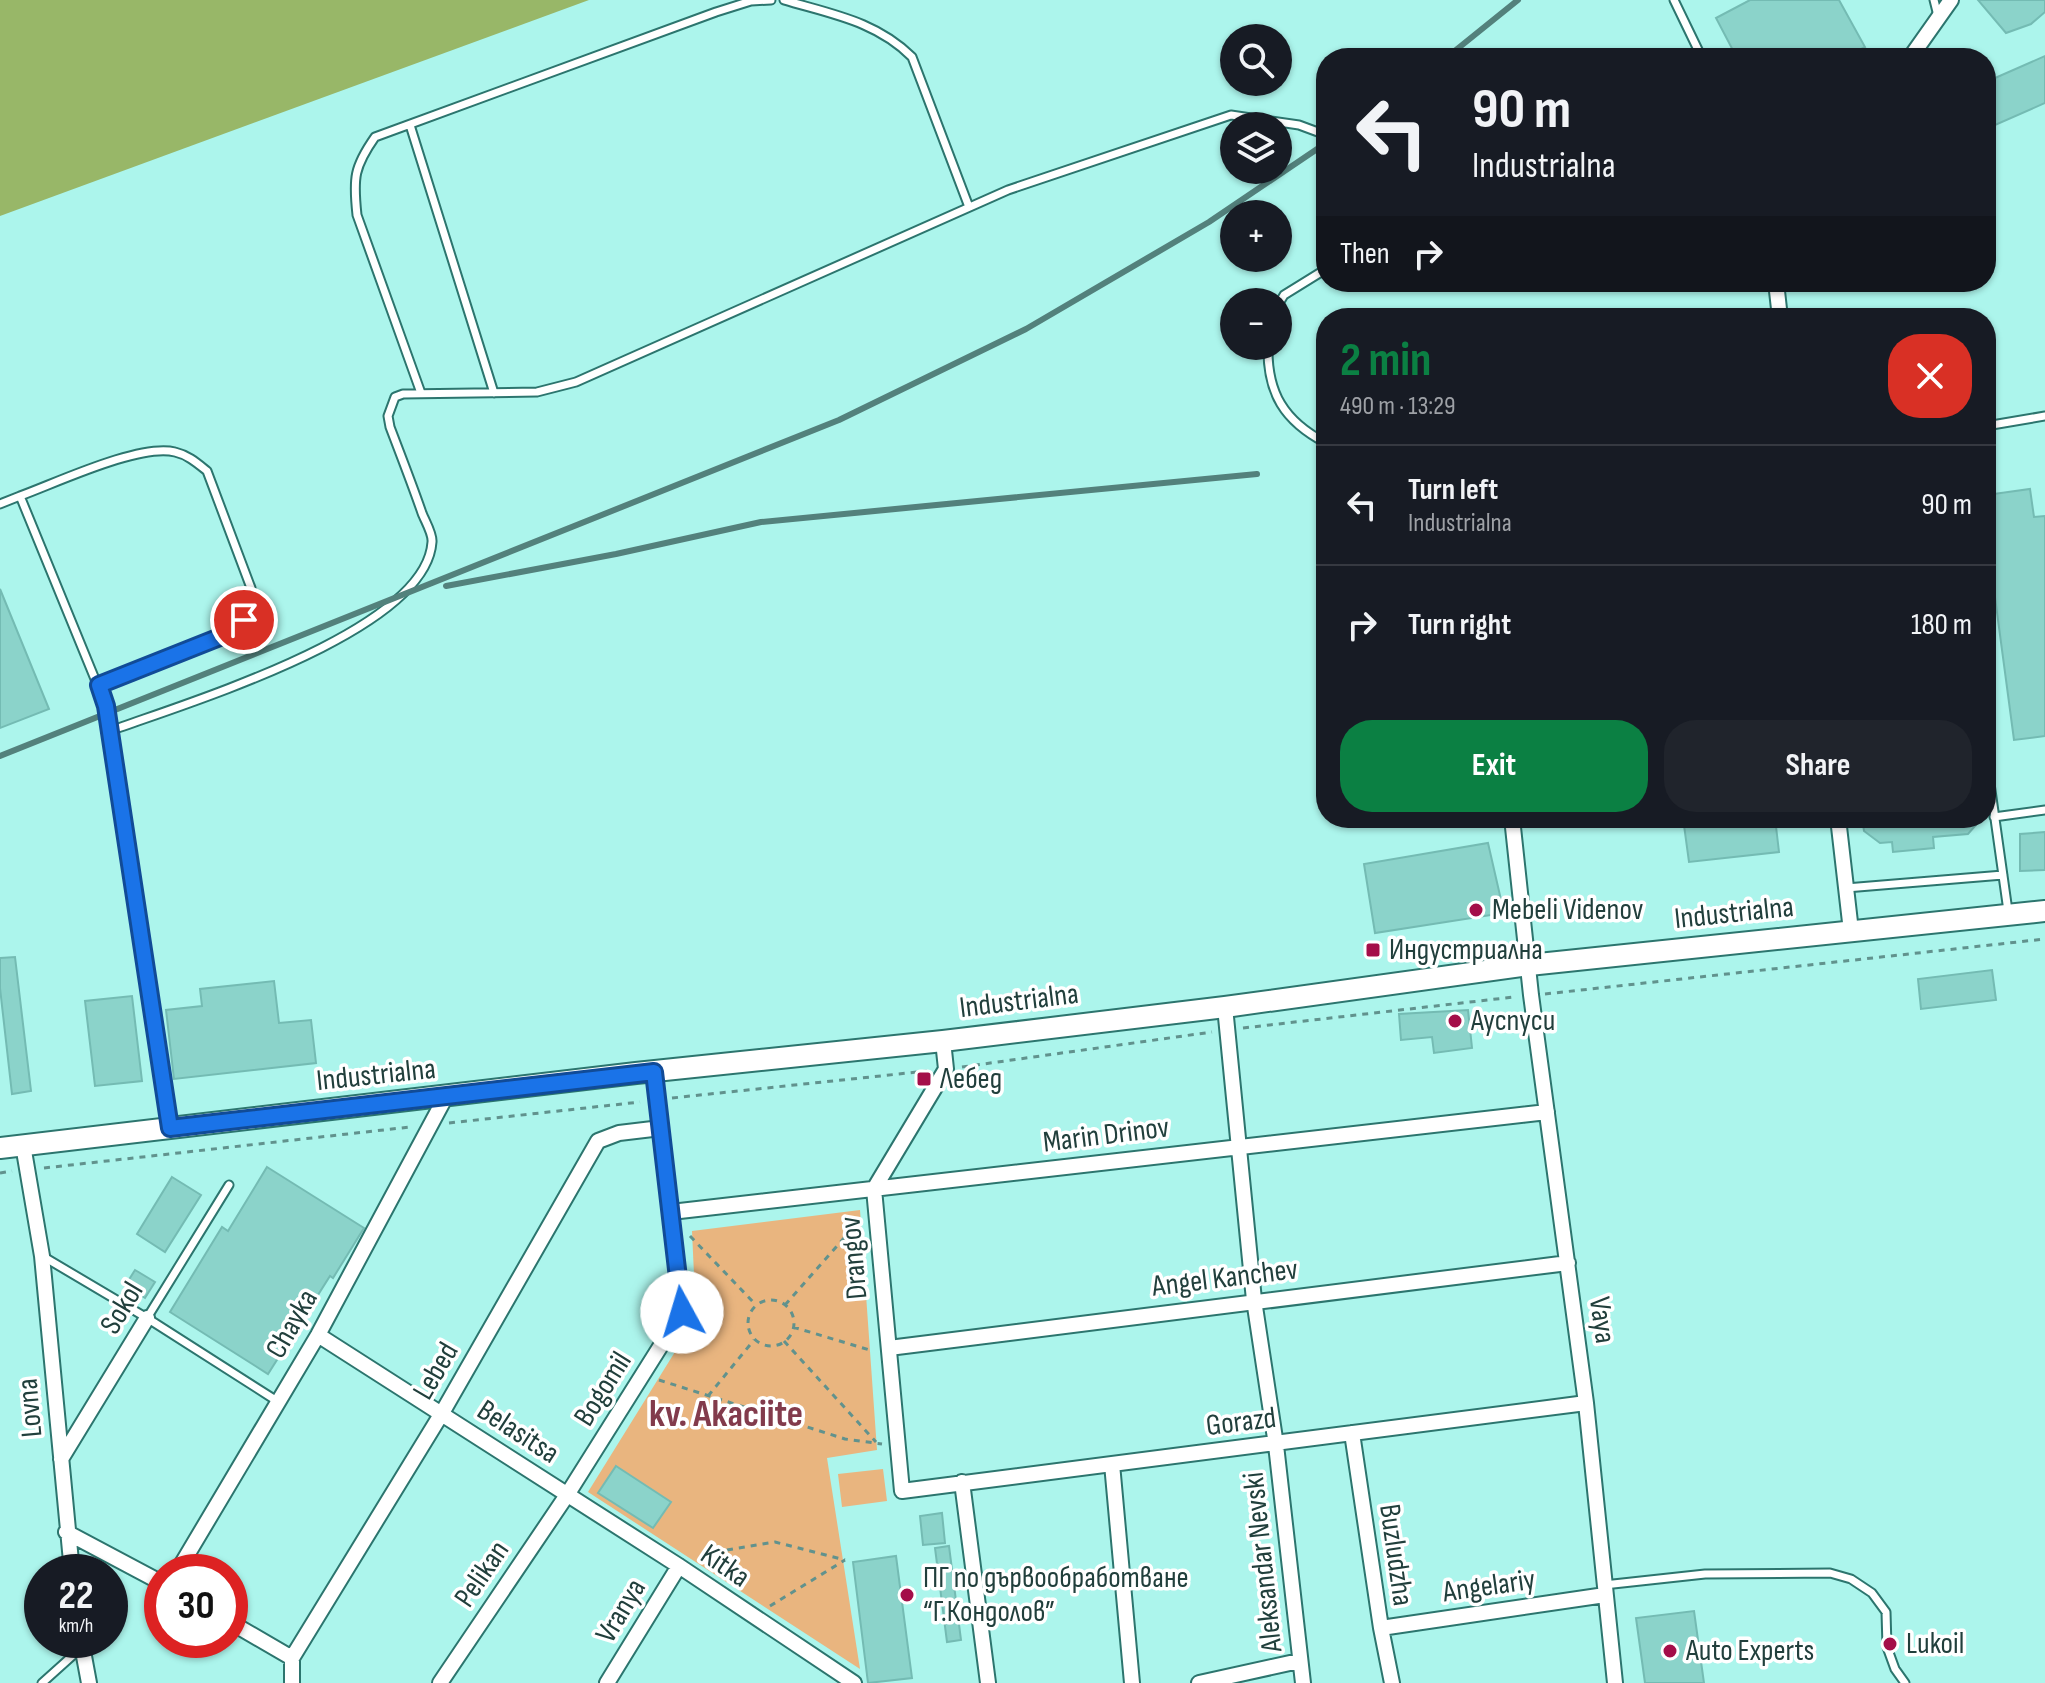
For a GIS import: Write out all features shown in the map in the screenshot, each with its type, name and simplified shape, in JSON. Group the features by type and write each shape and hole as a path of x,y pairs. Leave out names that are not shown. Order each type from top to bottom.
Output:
{"main road":[{"name":"Industrialna","path":"0,1148 943,1041 1225,1007 1529,965 2045,911"}],"street":[{"path":"1917,48 1951,0"},
{"name":"Vaya","path":"1513,828 1531,995 1586,1403 1615,1683"},
{"path":"1839,828 1851,931"},
{"name":"Aleksandar Nevski","path":"1225,1007 1254,1300 1276,1445 1303,1683"},
{"path":"943,1041 946,1069"},
{"name":"Drangov","path":"902,1491 874,1196 946,1069"},
{"name":"Bogomil","path":"567,1495 682,1312 654,1072"},
{"name":"Chayka","path":"188,1554 318,1335 445,1098"},
{"name":"Marin Drinov","path":"672,1214 874,1196 1237,1145 1547,1112"},
{"name":"Lebed","path":"292,1658 442,1413 598,1141 619,1133 661,1128"},
{"name":"Lovna","path":"23,1145 42,1256 69,1554"},
{"name":"Angel Kanchev","path":"889,1352 1254,1300 1568,1263"},
{"name":"Sokol","path":"61,1459 147,1318"},
{"name":"Belasitsa","path":"318,1335 567,1495"},
{"name":"Gorazd","path":"902,1491 1586,1403"},
{"name":"Buzludzha","path":"1352,1433 1392,1683"},
{"path":"1112,1464 1132,1683"},
{"path":"962,1482 988,1683"},
{"name":"Kitka","path":"567,1495 854,1683"},
{"name":"Pelikan","path":"440,1683 567,1495"},
{"path":"66,1532 144,1573"},
{"name":"Vranya","path":"607,1683 679,1566"},
{"name":"Angelariy","path":"1381,1628 1604,1590"},
{"path":"248,1632 292,1658 292,1683"},
{"path":"85,1658 89,1683"},
{"path":"1199,1683 1299,1661"}],"lane":[{"path":"421,393 357,215 354,185 360,159 375,137 716,12 751,1 771,0"},
{"path":"784,0 874,27 896,41 912,57 969,207"},
{"path":"1674,0 1697,48"},
{"path":"1934,0 1939,19"},
{"path":"110,731 295,663 383,611 406,593 425,564 433,541 388,416 395,397 421,393 537,392 576,382 1008,190 1231,115 1299,125 1316,131"},
{"path":"410,125 494,393"},
{"path":"1292,290 1316,275"},
{"path":"1268,360 1268,375 1281,404 1303,431 1316,438"},
{"path":"1996,424 2045,416"},
{"path":"0,504 151,451 173,451 191,458 207,471 251,588 250,605 244,620 235,631 99,685"},
{"path":"20,496 106,706 170,1128"},
{"path":"1996,817 2045,810"},
{"path":"1996,828 2009,915"},
{"path":"1846,888 2003,875"},
{"name":"Sokol","path":"147,1318 229,1185"},
{"path":"42,1256 277,1401"},
{"path":"1604,1590 1705,1574 1830,1573 1851,1579 1872,1593 1886,1612 1887,1647 1895,1669 1905,1683"},
{"path":"42,1683 68,1658"}],"path":[{"path":"0,1173 946,1069 1227,1030 2045,939"},
{"path":"785,1305 874,1196"},
{"path":"672,1214 756,1305"},
{"path":"770,1300 785,1305 792,1316 793,1327 784,1341 769,1345 755,1339 748,1326 748,1318 756,1305 770,1300"},
{"path":"793,1327 889,1352"},
{"path":"708,1396 755,1339"},
{"path":"784,1341 877,1443"},
{"path":"642,1375 845,1439 898,1446"},
{"path":"727,1550 775,1542 845,1560 753,1616"}],"shaded area":[{"path":"0,0 589,0 0,216"},
{"path":"860,1210 877,1450 827,1458 860,1669 588,1492 696,1318 692,1231"},
{"path":"883,1469 887,1501 842,1507 838,1474"}],"building":[{"path":"1750,0 1839,0 1865,47 1732,48 1716,18"},
{"path":"1978,0 2045,0 2045,12 2031,24 2006,33"},
{"path":"2045,56 2045,103 1996,125 1996,78"},
{"path":"2030,489 2034,517 2045,516 2045,736 2014,740 1996,605 1996,494"},
{"path":"0,589 49,709 0,728"},
{"path":"1684,828 1776,828 1779,852 1689,862"},
{"path":"1864,828 1973,828 1968,834 1933,837 1934,848 1893,852 1892,842 1880,843"},
{"path":"2045,832 2045,870 2020,871 2020,834"},
{"path":"1488,843 1504,913 1375,933 1364,864"},
{"path":"15,957 31,1091 12,1094 0,988 0,958"},
{"path":"1992,970 1996,1000 1921,1009 1918,979"},
{"path":"274,981 279,1023 311,1020 316,1063 174,1079 166,1010 202,1006 200,989"},
{"path":"132,996 142,1081 95,1086 85,1001"},
{"path":"1468,1010 1472,1048 1434,1053 1432,1037 1401,1040 1399,1014"},
{"path":"267,1167 364,1228 268,1374 170,1312 222,1227 228,1231"},
{"path":"172,1177 201,1195 165,1252 137,1234"},
{"path":"135,1270 155,1282 145,1298 125,1286"},
{"path":"616,1466 671,1502 653,1528 598,1493"},
{"path":"942,1513 945,1543 923,1545 920,1516"},
{"path":"949,1546 961,1640 947,1642 935,1548"},
{"path":"896,1556 912,1678 868,1683 853,1562"},
{"name":"Auto Experts","path":"1694,1611 1704,1683 1645,1683 1636,1618"}],"railway":[{"path":"1458,48 1518,0"},
{"path":"0,756 839,420 1026,329 1209,222 1316,150"},
{"path":"446,586 616,554 761,522 1257,474"}],"place":[{"name":"Mebeli Videnov","path":"1476,910"},
{"name":"Индустриална","path":"1373,950"},
{"name":"Ауспуси","path":"1455,1021"},
{"name":"Лебед","path":"924,1079"},
{"name":"ПГ по дървообработване “Г.Кондолов”","path":"907,1595"},
{"name":"Lukoil","path":"1890,1644"},
{"name":"Auto Experts","path":"1670,1651"}],"district":[{"name":"kv. Akaciite","path":"726,1414"}],"route":[{"path":"244,620 235,631 99,685 106,706 170,1128 654,1072 682,1312"}]}
